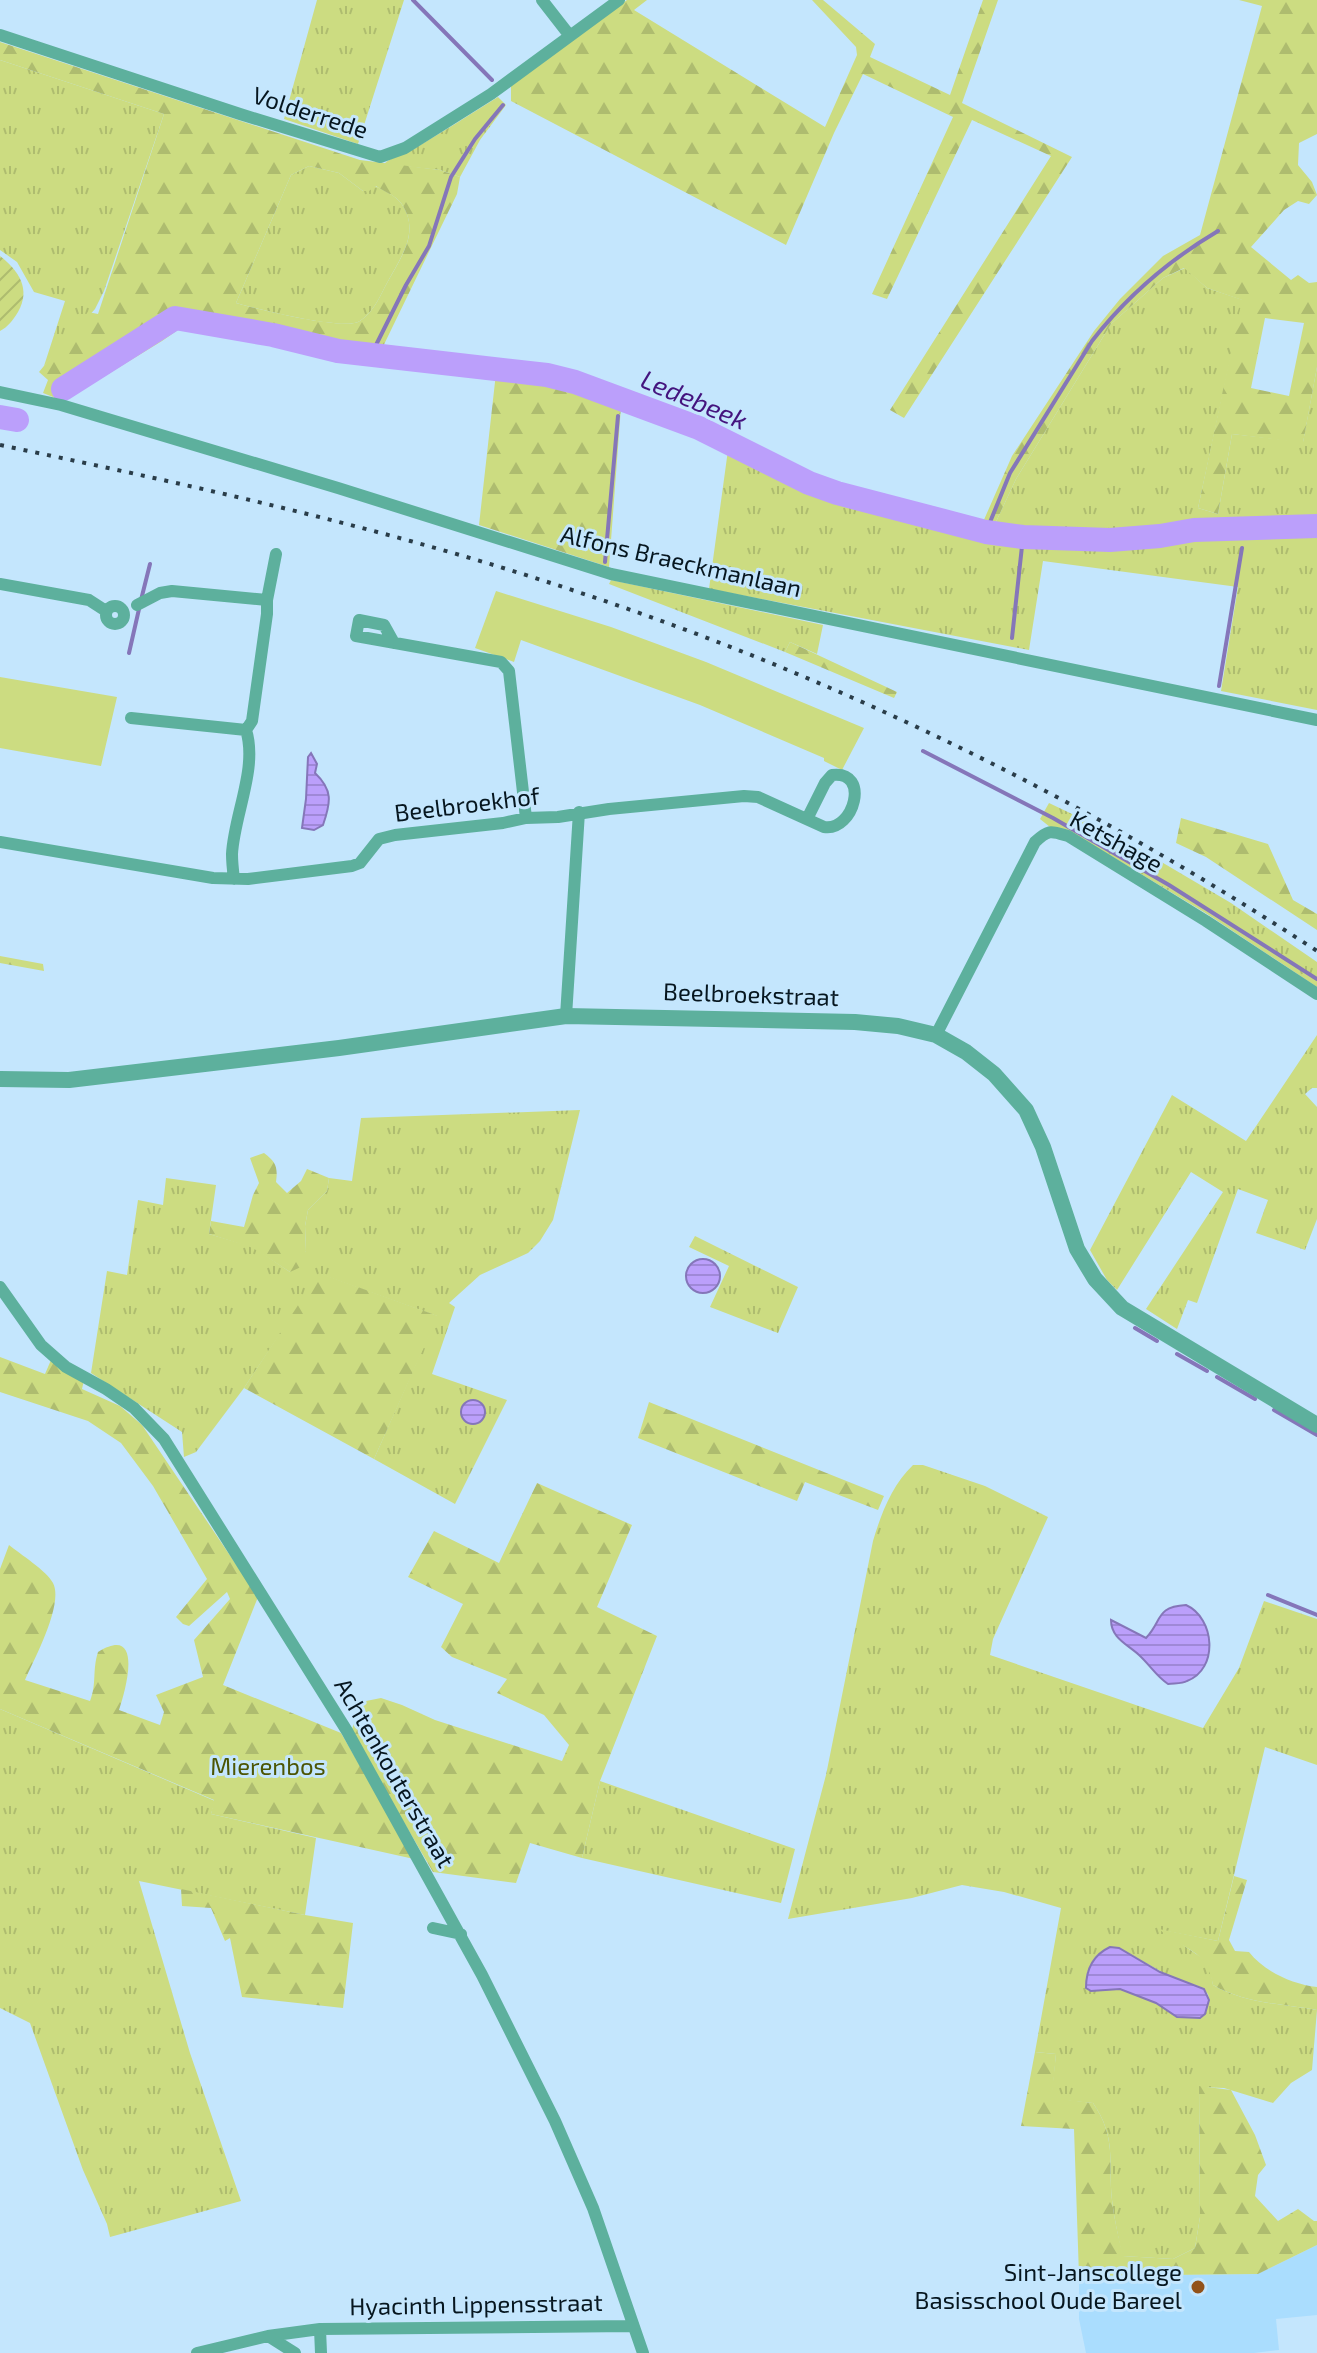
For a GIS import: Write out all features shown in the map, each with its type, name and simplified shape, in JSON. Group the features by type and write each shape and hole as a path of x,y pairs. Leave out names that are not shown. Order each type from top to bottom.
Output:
{"street":[{"path":"542,0 570,36"},
{"name":"Volderrede","path":"0,35 380,157 405,148 491,94 619,0"},
{"name":"Alfons Braeckmanlaan","path":"0,392 61,405 611,574 1317,720"},
{"path":"246,730 252,721 276,554"},
{"path":"0,584 89,600 106,611"},
{"path":"141,603 160,593 172,591 267,600"},
{"path":"394,643 501,662 509,671 526,818"},
{"path":"131,718 246,730"},
{"path":"234,879 232,852 250,742 246,730"},
{"name":"Beelbroekhof","path":"0,842 213,878 248,879 352,866 360,863 379,839 395,835 579,812 744,796 758,797 824,827 832,829 840,826 855,798 853,782 844,776 832,775 807,819"},
{"path":"566,1016 579,812"},
{"name":"Ketshage","path":"936,1035 1035,842 1051,831 1068,836 1317,994"},
{"name":"Beelbroekstraat","path":"0,1079 69,1080 339,1048 566,1016 855,1022 898,1026 936,1035 966,1052 994,1074 1026,1110 1043,1147 1077,1249 1095,1279 1122,1308 1317,1425"},
{"name":"Achtenkouterstraat","path":"0,1287 41,1345 66,1367 127,1403 164,1439 347,1731 461,1934 555,2121 593,2208 643,2353"},
{"path":"433,1928 461,1934"},
{"name":"Hyacinth Lippensstraat","path":"197,2353 268,2336 320,2329 632,2326"},
{"path":"320,2329 321,2353"},
{"path":"268,2336 295,2353"}],"shaded area":[{"path":"311,753 317,764 315,773 325,785 329,797 323,825 314,830 302,828 308,757"},
{"path":"703,1259 715,1264 720,1276 715,1288 703,1293 691,1288 686,1276 691,1264"},
{"path":"473,1400 481,1404 485,1412 481,1420 473,1424 465,1420 461,1412 465,1404"},
{"path":"1186,1605 1203,1621 1209,1643 1208,1655 1197,1675 1185,1682 1168,1684 1117,1636 1111,1620 1146,1638 1164,1612"},
{"path":"1110,1947 1119,1948 1160,1972 1204,1989 1209,2000 1205,2014 1200,2018 1177,2017 1156,2003 1120,1989 1091,1991 1086,1988 1092,1963"},
{"name":"Sint-Janscollege Basisschool Oude Bareel","path":"1317,2245 1317,2315 1276,2319 1279,2350 1254,2353 1086,2353 1079,2319 1079,2276 1258,2274"}],"green space":[{"path":"317,0 404,0 358,144 284,119"},
{"path":"627,0 647,0 634,10 825,127 857,55 856,47 812,0 823,0 875,44 870,57 950,95 983,0 998,0 962,103 1072,157 904,418 890,410 1051,156 972,120 887,299 872,294 953,117 863,74 786,245 511,101 511,86"},
{"path":"1239,0 1317,0 1317,134 1299,143 1298,165 1312,182 1317,195 1309,204 1298,201 1284,210 1251,247 1291,280 1298,275 1309,283 1317,282 1317,367 1303,443 1232,434 1218,514 1198,508 1242,300 1207,288 1184,268 1163,278 1111,324 1016,479 995,524 983,522 1012,456 1094,331 1120,299 1163,256 1200,235 1262,6","holes":["1265,318 1304,323 1289,396 1251,388"]},
{"path":"0,42 360,160 440,170 460,177 457,194 376,361 339,358 185,325 162,341 155,336 53,397 43,393 48,380 39,372 88,312 98,314 164,114 0,60","holes":["309,166 339,173 363,191 376,186 396,198 407,214 407,244 372,310 363,319 349,324 298,318 236,303 291,175"]},
{"path":"0,60 164,114 104,291 95,309 44,366 65,301 34,292 17,262 0,250"},
{"path":"498,97 506,105 480,140 460,177 440,170 384,164 412,150"},
{"path":"309,166 339,173 363,191 375,186 396,198 407,213 409,234 403,254 376,304 358,322 317,321 236,303 291,175"},
{"path":"0,256 17,274 23,296 16,315 0,331"},
{"path":"1185,268 1207,288 1243,300 1198,508 1218,514 1232,434 1303,442 1317,367 1317,517 1220,520 1110,534 995,524 1016,479 1111,324 1163,278"},
{"path":"156,335 162,341 64,401 53,398"},
{"path":"496,373 546,379 621,407 609,567 479,525"},
{"path":"728,450 807,489 1020,546 1054,543 1110,546 1197,537 1239,538 1282,530 1317,532 1317,710 1221,691 1238,587 1043,561 1029,650 709,589"},
{"path":"611,580 823,625 817,654 790,642 785,652 609,584"},
{"path":"496,591 611,627 706,662 864,728 842,770 824,761 824,758 700,705 521,640 514,662 475,648"},
{"path":"790,642 897,692 894,698 785,652"},
{"path":"0,677 117,697 101,766 0,748"},
{"path":"1049,803 1114,834 1231,903 1317,962 1317,987 1207,914 1068,830 1050,827 1040,819"},
{"path":"1181,818 1268,844 1293,900 1317,914 1317,930 1206,857 1176,843"},
{"path":"0,956 43,964 44,971 0,963"},
{"path":"1317,1035 1317,1088 1305,1094 1317,1107 1317,1219 1305,1250 1256,1233 1268,1200 1238,1189 1197,1303 1188,1300 1177,1329 1146,1309 1223,1192 1191,1172 1117,1290 1107,1280 1090,1250 1172,1095 1246,1141"},
{"path":"580,1110 553,1220 540,1241 528,1253 480,1275 449,1303 455,1307 432,1374 507,1400 455,1504 374,1459 437,1316 320,1274 244,1388 196,1452 184,1457 182,1432 91,1373 107,1271 127,1275 138,1200 163,1205 166,1178 216,1185 209,1234 253,1247 290,1272 306,1251 308,1210 327,1191 329,1178 352,1181 361,1118"},
{"path":"264,1153 275,1165 276,1182 287,1193 301,1181 307,1169 329,1178 327,1191 308,1210 306,1251 301,1267 290,1272 253,1248 209,1234 211,1221 244,1227 259,1183 250,1158"},
{"path":"695,1236 798,1287 778,1333 710,1307 729,1266 689,1247"},
{"path":"319,1273 438,1316 374,1459 244,1388"},
{"name":"Mierenbos","path":"0,1357 45,1374 51,1360 84,1380 82,1389 120,1406 142,1425 258,1597 223,1685 341,1733 414,1859 211,1814 214,1800 0,1709 0,1569 9,1545 45,1573 53,1583 55,1592 55,1604 46,1632 25,1680 90,1701 98,1652 112,1646 122,1646 127,1653 128,1675 119,1710 160,1725 164,1712 156,1695 203,1677 194,1640 230,1599 227,1592 189,1626 176,1617 207,1579 153,1486 121,1443 88,1421 0,1392"},
{"path":"649,1402 884,1496 878,1510 805,1482 797,1501 638,1438"},
{"path":"913,1465 923,1465 985,1486 1048,1517 993,1639 990,1655 1203,1728 1239,1668 1264,1601 1317,1619 1317,1765 1265,1747 1218,1941 1161,1930 1205,1960 1213,1985 1250,1999 1317,2010 1312,2070 1291,2083 1273,2103 1224,2088 1199,2087 1200,2217 1195,2248 1173,2259 1122,2256 1112,2200 1106,2127 1093,2103 1051,2099 1056,2054 1035,2052 1061,1908 1004,1892 962,1885 912,1898 788,1919 826,1775 873,1541 888,1500","holes":["1119,1948 1171,1977 1198,1986 1208,1994 1209,2000 1177,2017 1131,1992 1086,1987 1087,1973 1095,1957"]},
{"path":"537,1483 632,1525 597,1607 657,1636 600,1781 582,1858 530,1843 516,1883 433,1872 351,1732 361,1702 381,1698 435,1720 562,1761 569,1745 544,1715 497,1693 507,1679 452,1657 441,1647 463,1604 408,1577 434,1531 499,1563"},
{"path":"0,1709 215,1801 211,1814 316,1838 305,1915 139,1881 190,2053 241,2201 110,2237 30,2023 0,2008"},
{"path":"600,1781 795,1849 781,1903 582,1858"},
{"path":"1234,1876 1247,1880 1229,1940 1235,1951 1249,1952 1271,1971 1289,1980 1317,1987 1317,2010 1250,1999 1213,1985 1205,1963 1193,1951 1159,1929 1218,1941"},
{"path":"181,1889 353,1923 343,2008 242,1997 230,1938 225,1941 211,1908 182,1906"},
{"path":"1035,2052 1056,2054 1052,2098 1093,2103 1106,2127 1112,2200 1123,2256 1173,2259 1195,2248 1200,2217 1199,2086 1231,2090 1255,2135 1266,2165 1258,2175 1255,2196 1278,2221 1298,2209 1317,2221 1317,2245 1258,2274 1079,2276 1074,2129 1021,2126"}],"waterway":[{"path":"413,0 492,80"},
{"path":"371,355 429,246 451,177 475,139 503,105"},
{"path":"986,532 1010,473 1092,341 1150,280 1218,231"},
{"name":"Ledebeek","path":"63,389 175,318 273,335 338,351 547,375 575,382 699,428 809,483 986,532 1023,537 1110,540 1194,530 1317,526"},
{"name":"Ledebeek","path":"619,405 620,399"},
{"path":"605,562 618,416"},
{"name":"Ledebeek","path":"0,417 17,420"},
{"path":"1012,638 1023,537"},
{"path":"1219,686 1242,548"},
{"path":"141,600 150,564"},
{"path":"129,653 139,609"},
{"path":"923,751 1053,818 1169,885 1317,979"},
{"path":"1135,1328 1157,1341"},
{"path":"1177,1354 1207,1371"},
{"path":"1217,1377 1255,1399"},
{"path":"1274,1410 1317,1435"},
{"path":"1268,1595 1317,1615"}],"railway":[{"path":"0,445 220,493 365,529 510,570 678,627 868,705 1052,794 1230,896 1317,951"}],"place":[{"name":"Sint-Janscollege Basisschool Oude Bareel","path":"1198,2287"}]}
